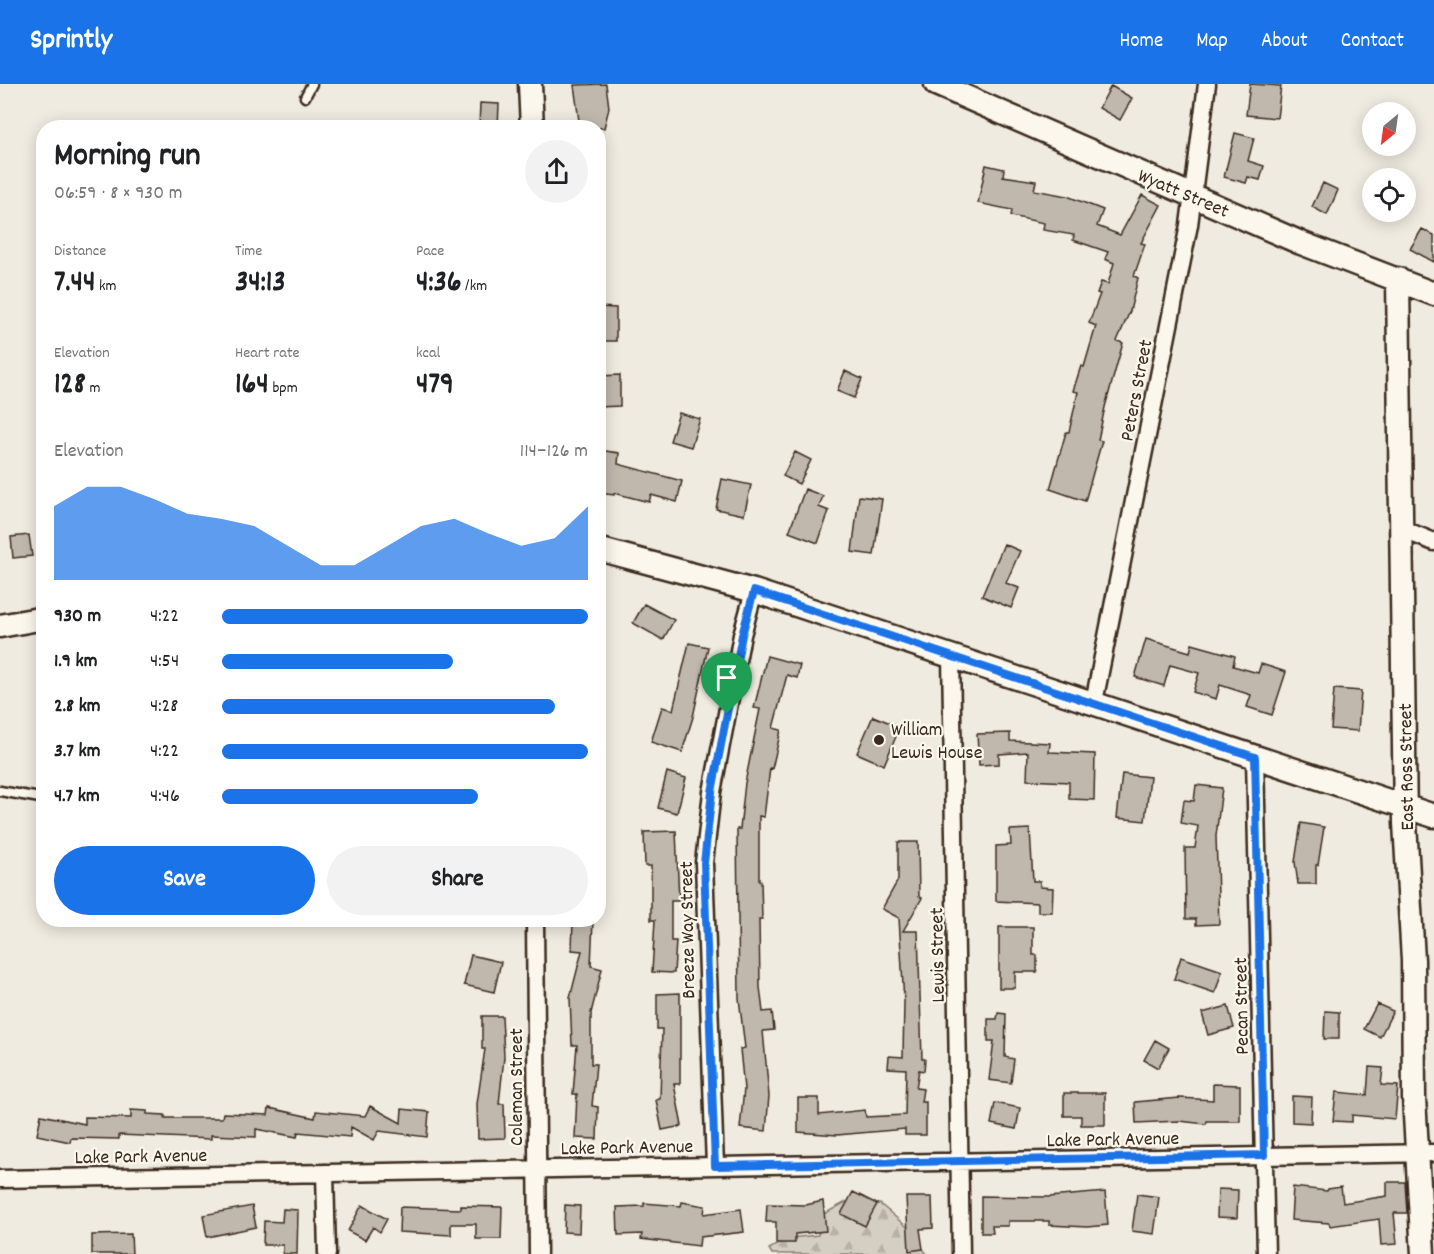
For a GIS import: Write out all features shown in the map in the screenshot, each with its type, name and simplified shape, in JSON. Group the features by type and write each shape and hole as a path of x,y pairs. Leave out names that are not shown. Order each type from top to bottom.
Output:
{"street":[{"path":"530,84 532,120"},
{"name":"Wyatt Street","path":"936,84 1301,243 1434,294"},
{"name":"Peters Street","path":"1094,702 1193,195 1207,84"},
{"name":"East Ross Street","path":"1398,279 1405,807 1413,960 1414,1098 1426,1153 1423,1254"},
{"path":"1402,529 1434,542"},
{"path":"606,551 754,591 1434,816"},
{"name":"Breeze Way Street","path":"715,1166 704,863 712,792 742,635 754,591"},
{"path":"0,626 36,619"},
{"name":"Lewis Street","path":"951,655 961,1254"},
{"name":"Pecan Street","path":"1255,757 1266,1254"},
{"name":"Coleman Street","path":"535,927 538,1254"},
{"name":"Lake Park Avenue","path":"0,1179 1426,1153"},
{"path":"325,1173 327,1254"}],"lane":[{"path":"305,97 312,84"},
{"path":"0,791 36,797"}],"green space":[{"path":"846,1202 880,1204 907,1227 927,1254 772,1254 769,1249 789,1238 818,1235 822,1215"}],"building":[{"path":"606,84 609,108 606,120 579,120 574,85"},
{"path":"1250,84 1281,86 1277,118 1246,115"},
{"path":"1111,86 1132,98 1120,120 1099,108"},
{"path":"480,103 499,104 498,120 479,120"},
{"path":"1235,133 1254,138 1248,161 1264,166 1260,180 1248,177 1246,183 1224,177"},
{"path":"986,165 1004,169 1003,176 1036,181 1034,190 1067,196 1103,210 1097,226 1120,235 1142,195 1161,205 1141,243 1145,244 1134,276 1138,278 1130,311 1117,341 1123,343 1105,407 1098,440 1102,441 1085,501 1050,489 1066,432 1069,432 1078,392 1073,391 1081,366 1084,367 1096,326 1089,323 1100,294 1097,293 1101,282 1108,284 1114,263 1105,259 1108,252 1073,240 1074,235 1043,230 1044,223 1011,216 1012,210 978,203"},
{"path":"1323,183 1338,190 1327,215 1312,207"},
{"path":"1422,229 1434,235 1434,262 1410,249"},
{"path":"606,307 616,308 616,341 606,341"},
{"path":"845,371 862,379 854,398 837,391"},
{"path":"620,375 620,406 606,407 606,376"},
{"path":"679,413 700,419 691,447 670,441"},
{"path":"606,451 619,453 618,464 682,481 677,502 651,495 649,502 614,493 614,495 606,494"},
{"path":"795,452 811,460 799,484 783,476"},
{"path":"722,479 751,485 744,515 716,509"},
{"path":"805,489 823,496 819,507 829,511 818,543 789,532"},
{"path":"859,496 882,499 874,555 852,552"},
{"path":"29,535 32,556 13,558 11,537"},
{"path":"1004,544 1020,551 1006,583 1019,588 1011,608 982,596"},
{"path":"644,604 674,620 663,640 633,623"},
{"path":"1146,639 1190,652 1192,644 1235,656 1233,666 1258,673 1261,664 1286,672 1272,715 1247,707 1251,695 1220,685 1216,699 1193,692 1199,673 1170,665 1164,686 1135,677"},
{"path":"689,643 708,647 693,717 682,752 651,742 662,707 673,710"},
{"path":"767,656 800,665 797,678 787,675 773,728 781,730 772,769 770,768 764,817 759,816 759,881 761,881 762,919 759,919 760,987 763,1012 772,1011 774,1030 763,1031 769,1096 766,1131 740,1128 744,1089 740,1049 745,1048 739,998 737,829 740,829 745,783 760,709 754,708"},
{"path":"1334,689 1361,691 1358,731 1331,729"},
{"name":"William Lewis House","path":"873,716 900,727 884,765 857,753"},
{"path":"1010,733 1010,741 1050,743 1049,752 1095,754 1094,800 1069,799 1069,782 1027,780 1028,752 999,754 999,764 979,765 977,734"},
{"path":"667,772 686,778 677,813 658,808"},
{"path":"1122,774 1150,777 1145,821 1117,818"},
{"path":"1196,785 1222,788 1216,836 1219,924 1196,925 1196,919 1186,919 1185,848 1195,848 1198,826 1181,823 1184,800 1194,801"},
{"path":"1301,823 1324,827 1318,865 1316,865 1316,884 1298,884 1295,862"},
{"path":"1030,829 1033,881 1040,881 1040,887 1053,888 1052,912 1038,912 1038,903 996,901 996,846 1011,845 1010,830"},
{"path":"676,831 679,901 671,901 671,941 676,941 674,973 652,972 655,920 651,920 651,866 645,866 644,832"},
{"path":"898,842 918,842 919,896 922,898 903,931 918,931 922,1059 925,1059 924,1071 919,1070 916,1088 923,1089 921,1102 926,1102 926,1135 905,1135 905,1129 837,1135 798,1132 798,1098 819,1098 819,1115 865,1110 866,1117 905,1115 906,1069 888,1068 889,1056 903,1057 904,1002 899,918 882,909 898,880"},
{"path":"573,927 593,927 591,966 602,969 591,1013 591,1064 596,1064 592,1106 598,1107 597,1139 575,1138 577,1094 573,1094 577,1045 572,1045 570,998 582,951 572,950"},
{"path":"999,927 1033,927 1033,955 1037,955 1037,972 1015,972 1015,988 999,988"},
{"path":"471,955 501,962 494,992 464,985"},
{"path":"1181,957 1222,971 1215,993 1174,979"},
{"path":"680,993 680,1084 674,1084 682,1126 662,1130 656,1100 660,1099 662,1029 657,1029 657,994"},
{"path":"1377,1004 1393,1011 1380,1037 1364,1029"},
{"path":"1228,1006 1234,1028 1208,1035 1202,1013"},
{"path":"1325,1011 1339,1012 1339,1039 1324,1039"},
{"path":"998,1013 1006,1014 1005,1057 1014,1059 1011,1083 989,1080 994,1041 988,1041 988,1019 997,1019"},
{"path":"482,1016 502,1016 504,1057 499,1104 504,1104 505,1138 478,1139 477,1104 485,1049 482,1049"},
{"path":"1155,1040 1169,1048 1158,1068 1144,1060"},
{"path":"1369,1067 1383,1068 1381,1085 1398,1086 1395,1119 1352,1115 1352,1122 1333,1121 1336,1092 1367,1095"},
{"path":"1213,1084 1240,1085 1240,1121 1207,1121 1206,1124 1179,1121 1136,1123 1135,1102 1180,1098 1213,1100"},
{"path":"1064,1093 1105,1093 1105,1125 1081,1125 1081,1116 1064,1116"},
{"path":"1292,1096 1312,1097 1311,1123 1292,1122"},
{"path":"995,1103 1020,1108 1016,1129 991,1124"},
{"path":"370,1106 401,1123 402,1109 429,1112 427,1137 379,1131 374,1140 351,1127 350,1137 298,1132 297,1137 256,1129 256,1137 211,1135 211,1139 119,1135 119,1139 71,1138 70,1142 37,1135 41,1115 85,1124 85,1117 131,1118 131,1110 165,1115 165,1118 222,1118 223,1113 268,1115 269,1108 315,1118 316,1111 365,1116"},
{"path":"1387,1182 1405,1182 1407,1213 1394,1213 1397,1244 1381,1245 1379,1219 1330,1226 1329,1223 1291,1220 1293,1187 1327,1191 1341,1187 1343,1203 1387,1196"},
{"path":"1218,1189 1238,1190 1237,1218 1217,1217"},
{"path":"853,1192 877,1204 865,1226 841,1214"},
{"path":"1105,1192 1108,1225 1087,1227 1049,1225 1049,1221 1008,1221 1008,1226 992,1226 993,1233 981,1233 981,1196 1049,1197"},
{"path":"1137,1194 1159,1197 1154,1234 1132,1231"},
{"path":"906,1197 932,1197 933,1228 920,1229 923,1249 909,1251"},
{"path":"823,1201 826,1231 795,1234 795,1243 776,1243 776,1222 766,1222 767,1204 806,1205"},
{"path":"682,1202 705,1206 704,1214 741,1209 744,1232 700,1237 699,1246 641,1239 642,1234 618,1235 617,1207 644,1206 644,1203 681,1206"},
{"path":"362,1205 387,1219 380,1232 373,1227 365,1240 348,1231"},
{"path":"565,1205 580,1206 579,1233 564,1232"},
{"path":"252,1206 256,1227 207,1237 203,1215"},
{"path":"461,1206 502,1207 501,1239 476,1239 476,1224 451,1224 451,1235 399,1232 400,1207 461,1209"},
{"path":"283,1209 298,1210 297,1254 283,1254 283,1245 263,1245 264,1221 282,1222"},
{"path":"131,1234 132,1254 92,1254 92,1235"}],"place":[{"name":"William Lewis House","path":"879,740"}],"route":[{"path":"754,591 1255,757 1264,1155 715,1166 704,863 712,792 727,714 742,635 754,591"}]}
